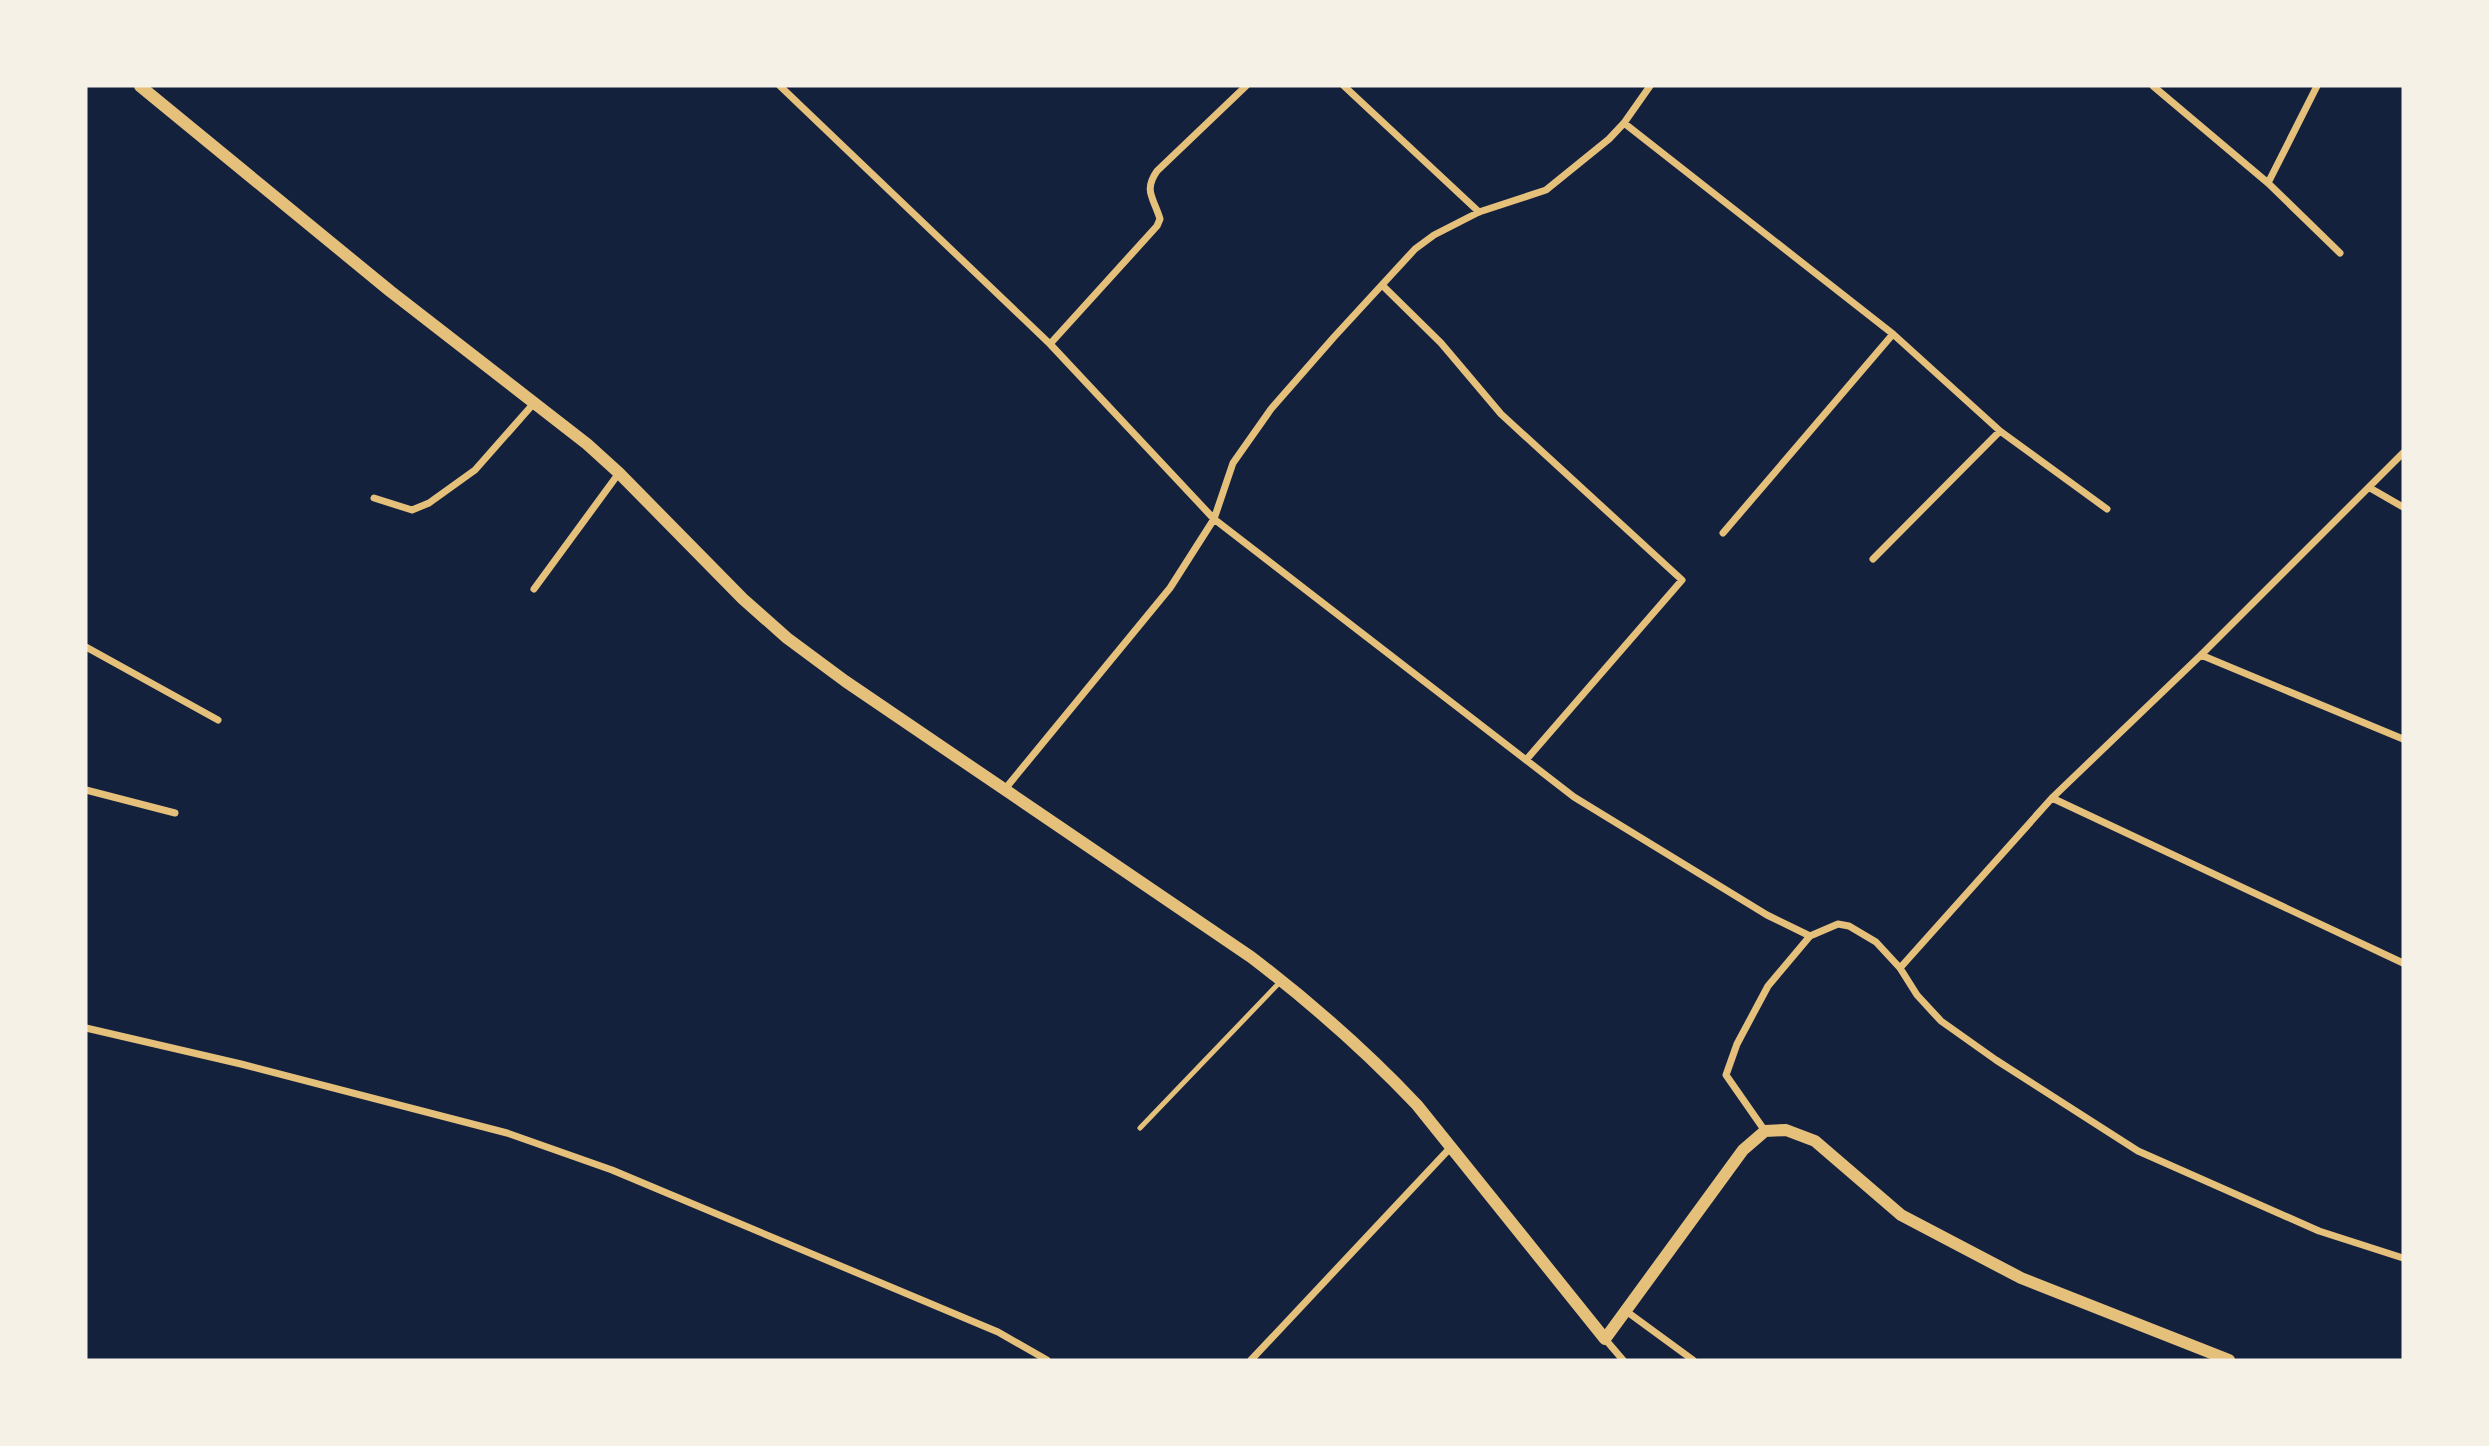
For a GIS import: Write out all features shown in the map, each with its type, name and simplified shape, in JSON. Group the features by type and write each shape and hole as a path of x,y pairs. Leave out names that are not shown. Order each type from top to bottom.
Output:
{"street":[{"path":"140,86 390,291 534,402 619,473 710,567 787,638 845,681 1282,980 1383,1069 1452,1146 1623,1360"},
{"path":"779,86 1050,345 1214,519 1586,804 1767,915 1810,936"},
{"path":"1050,345 1157,226 1160,219 1149,182 1246,86"},
{"path":"1344,86 1479,212"},
{"path":"1005,789 1170,588 1214,519 1233,463 1271,409 1415,249 1434,235 1479,212 1546,190 1609,139 1650,86"},
{"path":"2153,86 2268,183 2340,253"},
{"path":"2268,183 2316,86"},
{"path":"1624,123 1893,334 2000,431 2107,509"},
{"path":"1382,285 1441,343 1501,414 1682,580 1526,760"},
{"path":"1723,533 1893,334"},
{"path":"374,498 412,510 429,503 475,470 534,402"},
{"path":"1873,559 2000,431"},
{"path":"1900,968 2052,798 2201,655 2403,453"},
{"path":"534,589 619,473"},
{"path":"2370,488 2403,507"},
{"path":"86,647 218,720"},
{"path":"2201,655 2403,739"},
{"path":"86,790 175,813"},
{"path":"2052,798 2403,963"},
{"path":"1765,1130 1726,1075 1737,1044 1768,986 1810,936 1838,924 1849,926 1876,942 1941,1021 1996,1060 2138,1151 2319,1231 2403,1258"},
{"path":"86,1028 241,1064 507,1133 612,1170 946,1310 998,1332 1047,1360"},
{"path":"1605,1339 1743,1150 1765,1130 1786,1130 1815,1141 1900,1216 2021,1278 2229,1360"},
{"path":"1251,1360 1452,1146"},
{"path":"1626,1311 1693,1360"}],"lane":[{"path":"1140,1128 1282,980"}]}
